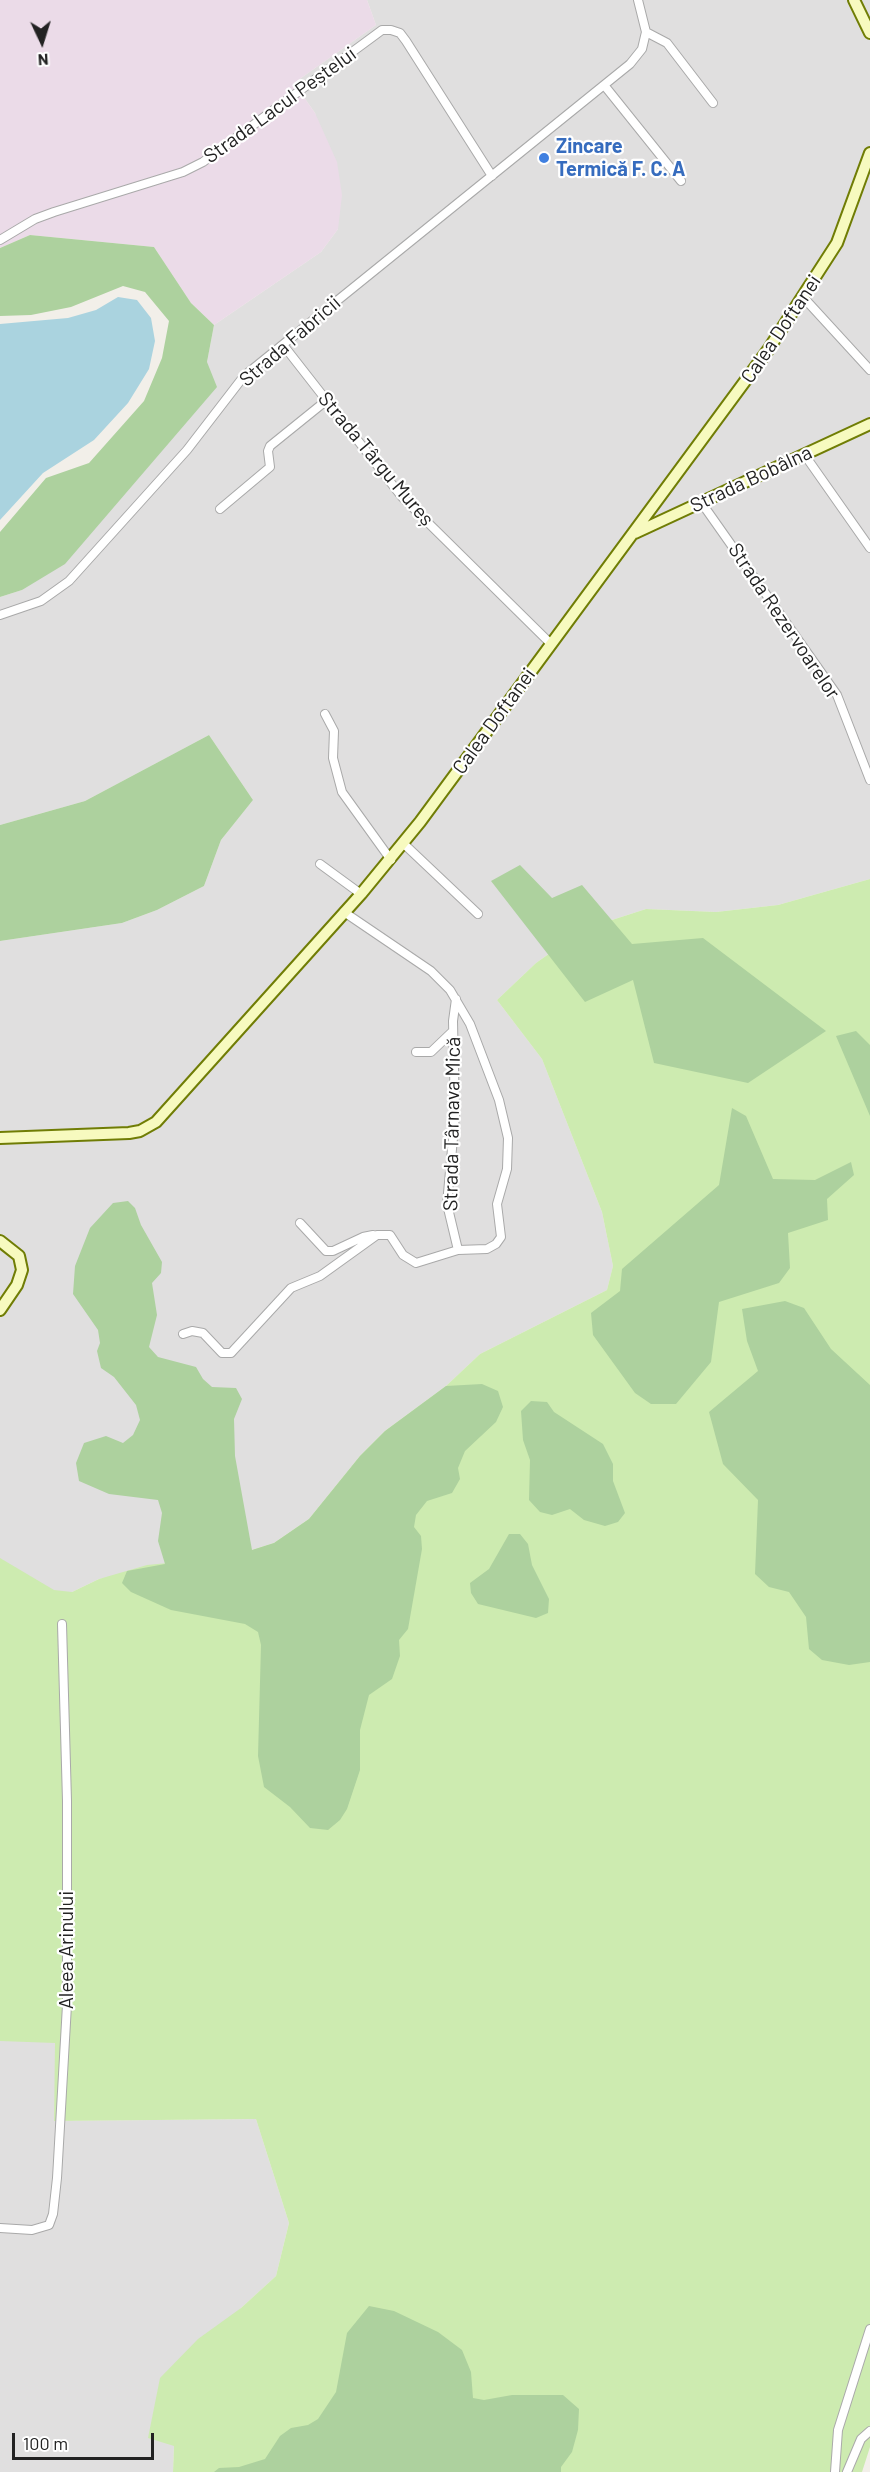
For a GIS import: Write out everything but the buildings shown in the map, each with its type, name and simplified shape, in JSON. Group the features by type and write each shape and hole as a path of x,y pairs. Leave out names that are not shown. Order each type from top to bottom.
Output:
{"main road":[{"path":"854,0 870,33"},
{"name":"Calea Doftanei","path":"0,1138 129,1133 140,1131 156,1122 361,894 404,844 804,298 837,243 870,153"},
{"name":"Strada Bobâlna","path":"632,534 870,424"},
{"path":"0,1241 19,1256 22,1270 17,1285 0,1310"}],"street":[{"path":"638,0 646,32 667,43 712,103"},
{"name":"Strada Lacul Peștelui","path":"0,240 35,219 183,172 203,162 382,30 400,33 406,40 492,176"},
{"name":"Strada Fabricii","path":"0,615 41,601 69,581 187,450 244,376 284,346 288,338 604,85 636,57 642,49 646,32"},
{"path":"604,85 681,181"},
{"path":"804,298 870,370"},
{"name":"Strada Târgu Mureș","path":"284,346 402,496 550,643"},
{"path":"220,509 270,467 270,446 327,400"},
{"path":"804,454 870,548"},
{"name":"Strada Rezervoarelor","path":"701,502 837,695 870,780"},
{"path":"325,714 334,731 333,758 342,792 391,860"},
{"path":"404,844 478,914"},
{"path":"320,864 361,894"},
{"path":"300,1223 326,1251 333,1251 363,1237 390,1235 403,1255 416,1263 458,1250 487,1249 496,1244 501,1237 497,1204 509,1154 507,1128 499,1100 470,1024 456,999 431,971 344,912"},
{"name":"Strada Târnava Mică","path":"456,999 453,1031 455,1116 447,1204 458,1250"},
{"path":"416,1052 431,1052 453,1031"},
{"path":"183,1334 192,1331 203,1333 222,1353 231,1353 291,1287 320,1276 377,1235"},
{"name":"Aleea Arinului","path":"0,2228 32,2230 42,2229 49,2225 53,2214 57,2178 67,2005 67,1801 62,1624"},
{"path":"835,2472 838,2430 870,2329"},
{"path":"847,2472 861,2439 870,2431"}],"shaded area":[{"path":"0,0 367,0 376,25 294,83 315,113 337,162 342,195 338,229 321,252 214,325 191,303 154,247 30,235 0,248"},
{"path":"367,0 870,0 870,879 778,905 716,912 646,909 584,929 536,963 497,1000 542,1059 602,1212 613,1266 607,1290 480,1354 446,1386 385,1431 360,1456 309,1519 274,1543 230,1557 99,1579 72,1592 54,2121 256,2119 289,2223 276,2276 241,2308 174,2446 173,2472 0,2472 0,941 122,923 157,910 204,886 221,840 253,800 209,735 85,801 0,825 0,597 22,590 207,362 214,325 321,252 338,229 315,113 294,83 376,25"}],"green space":[{"path":"30,235 154,247 191,303 214,325 207,362 217,387 65,564 22,590 0,597 0,532 46,478 89,463 144,401 162,358 169,321 145,292 123,286 71,307 31,315 0,316 0,248"},
{"path":"209,735 253,800 221,840 204,886 157,910 122,923 0,941 0,825 85,801"},
{"path":"520,865 552,898 582,885 632,944 703,938 826,1031 748,1083 654,1063 633,980 585,1002 491,881"},
{"path":"870,879 870,2447 862,2472 173,2472 174,2446 148,2438 160,2378 198,2339 241,2308 276,2276 289,2223 256,2119 54,2121 55,2043 0,2041 0,1558 54,1590 72,1592 99,1579 147,1565 230,1557 274,1543 309,1519 360,1456 385,1431 446,1386 480,1354 607,1290 613,1266 602,1212 542,1059 497,1000 536,963 584,929 646,909 716,912 778,905"},
{"path":"856,1031 870,1045 870,1116 836,1036"},
{"path":"732,1108 746,1116 773,1179 815,1180 851,1162 854,1175 827,1199 828,1220 788,1233 790,1268 779,1283 719,1302 711,1362 676,1404 651,1404 635,1393 593,1335 591,1313 620,1291 622,1269 719,1185"},
{"path":"128,1201 135,1208 141,1225 162,1262 161,1273 152,1283 157,1315 149,1347 158,1357 196,1367 203,1379 212,1387 236,1388 242,1399 234,1419 235,1456 252,1550 274,1543 309,1519 360,1456 385,1431 446,1386 482,1384 498,1391 503,1407 496,1422 465,1451 458,1468 460,1479 452,1493 427,1501 416,1515 414,1527 421,1536 422,1549 408,1629 399,1640 400,1656 392,1679 369,1695 360,1730 360,1770 347,1809 340,1820 328,1830 310,1828 290,1807 264,1787 258,1756 261,1645 258,1632 245,1624 171,1610 131,1592 122,1583 127,1571 165,1564 158,1541 162,1513 158,1500 109,1494 79,1481 76,1463 84,1443 106,1436 123,1443 133,1435 140,1420 136,1405 114,1377 101,1368 97,1351 100,1343 98,1330 73,1294 75,1266 90,1228 113,1203"},
{"path":"785,1301 804,1308 831,1349 870,1385 870,1662 849,1665 822,1660 809,1649 806,1617 789,1592 769,1587 755,1574 758,1500 723,1464 709,1412 758,1371 747,1341 742,1309"},
{"path":"531,1401 547,1402 554,1412 603,1444 613,1464 613,1481 625,1513 618,1522 605,1526 584,1520 570,1509 552,1515 540,1512 529,1500 530,1460 523,1440 521,1411"},
{"path":"509,1534 520,1534 528,1544 532,1565 549,1599 548,1613 536,1618 478,1604 471,1593 470,1583 489,1569"},
{"path":"369,2306 394,2311 438,2332 462,2350 471,2372 473,2398 484,2400 512,2395 563,2395 579,2409 578,2430 572,2452 561,2467 561,2472 214,2472 219,2468 239,2467 265,2459 280,2436 291,2428 308,2425 318,2419 336,2392 347,2333"}],"water":[{"path":"118,297 137,300 151,318 155,341 149,369 128,403 94,440 43,473 0,520 0,324 68,318 96,310"}],"place":[{"name":"Zincare Termică F. C. A","path":"544,158"}]}
